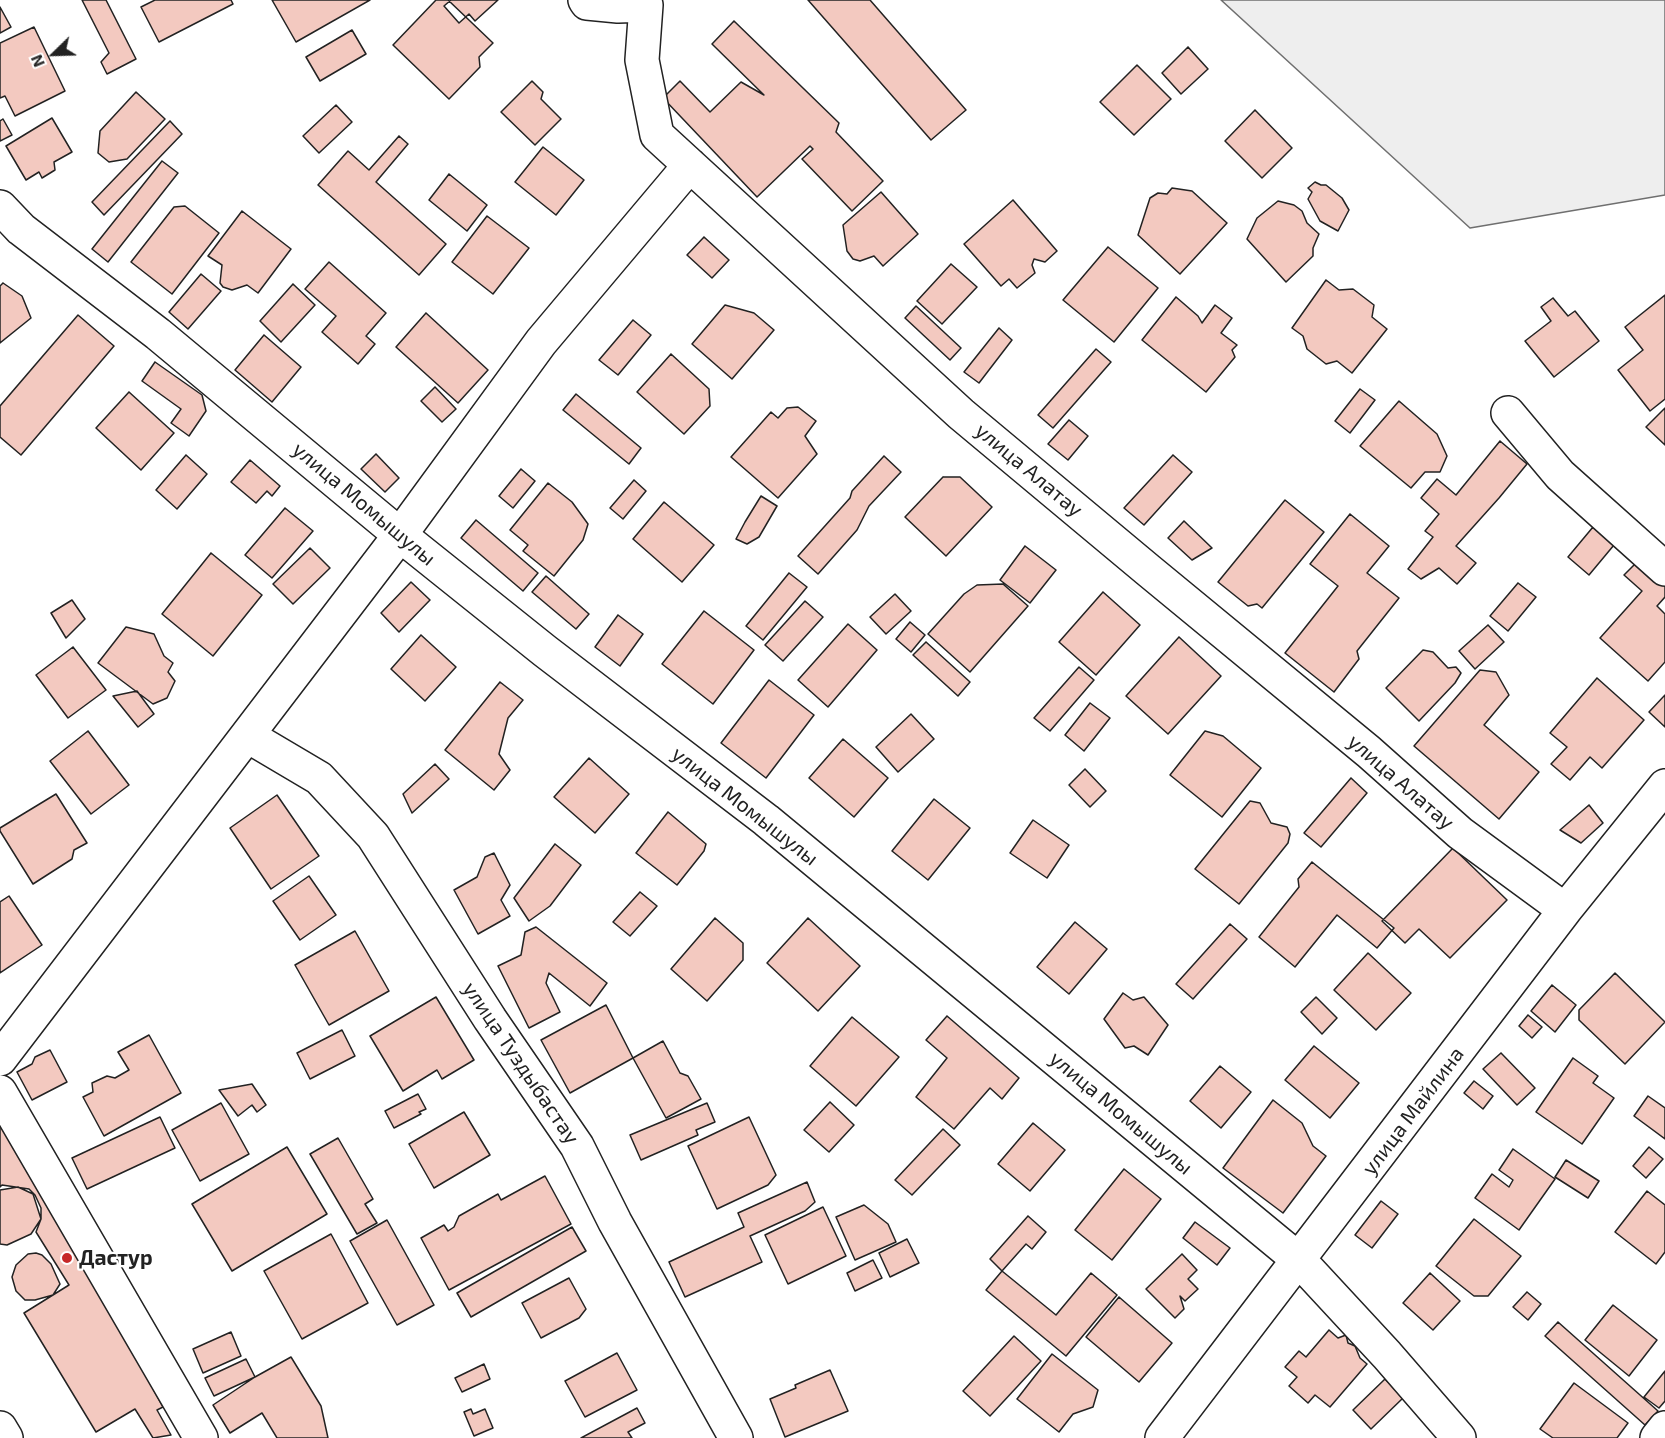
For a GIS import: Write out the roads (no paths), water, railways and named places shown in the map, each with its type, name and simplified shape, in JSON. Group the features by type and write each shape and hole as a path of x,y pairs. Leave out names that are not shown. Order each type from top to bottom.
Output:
{"street":[{"name":"улица Алатау","path":"585,0 587,3 618,6 645,2 642,60 657,135 961,414 1369,752 1460,833 1565,910"},
{"path":"0,1059 400,535 541,342 690,165"},
{"name":"улица Момышулы","path":"0,207 21,229 158,334 400,535 545,651 766,820 1299,1260 1387,1355 1459,1438"},
{"path":"1508,413 1560,475 1665,568"},
{"name":"улица Туздыбастау","path":"248,736 319,778 373,836 490,1019 577,1146 615,1222 736,1438"},
{"name":"улица Майлина","path":"1162,1438 1565,910 1665,786"},
{"path":"0,1092 201,1438"},
{"path":"0,1428 6,1438"},
{"path":"1657,1438 1665,1428"}],"place":[{"name":"Дастур","path":"67,1258"}]}
